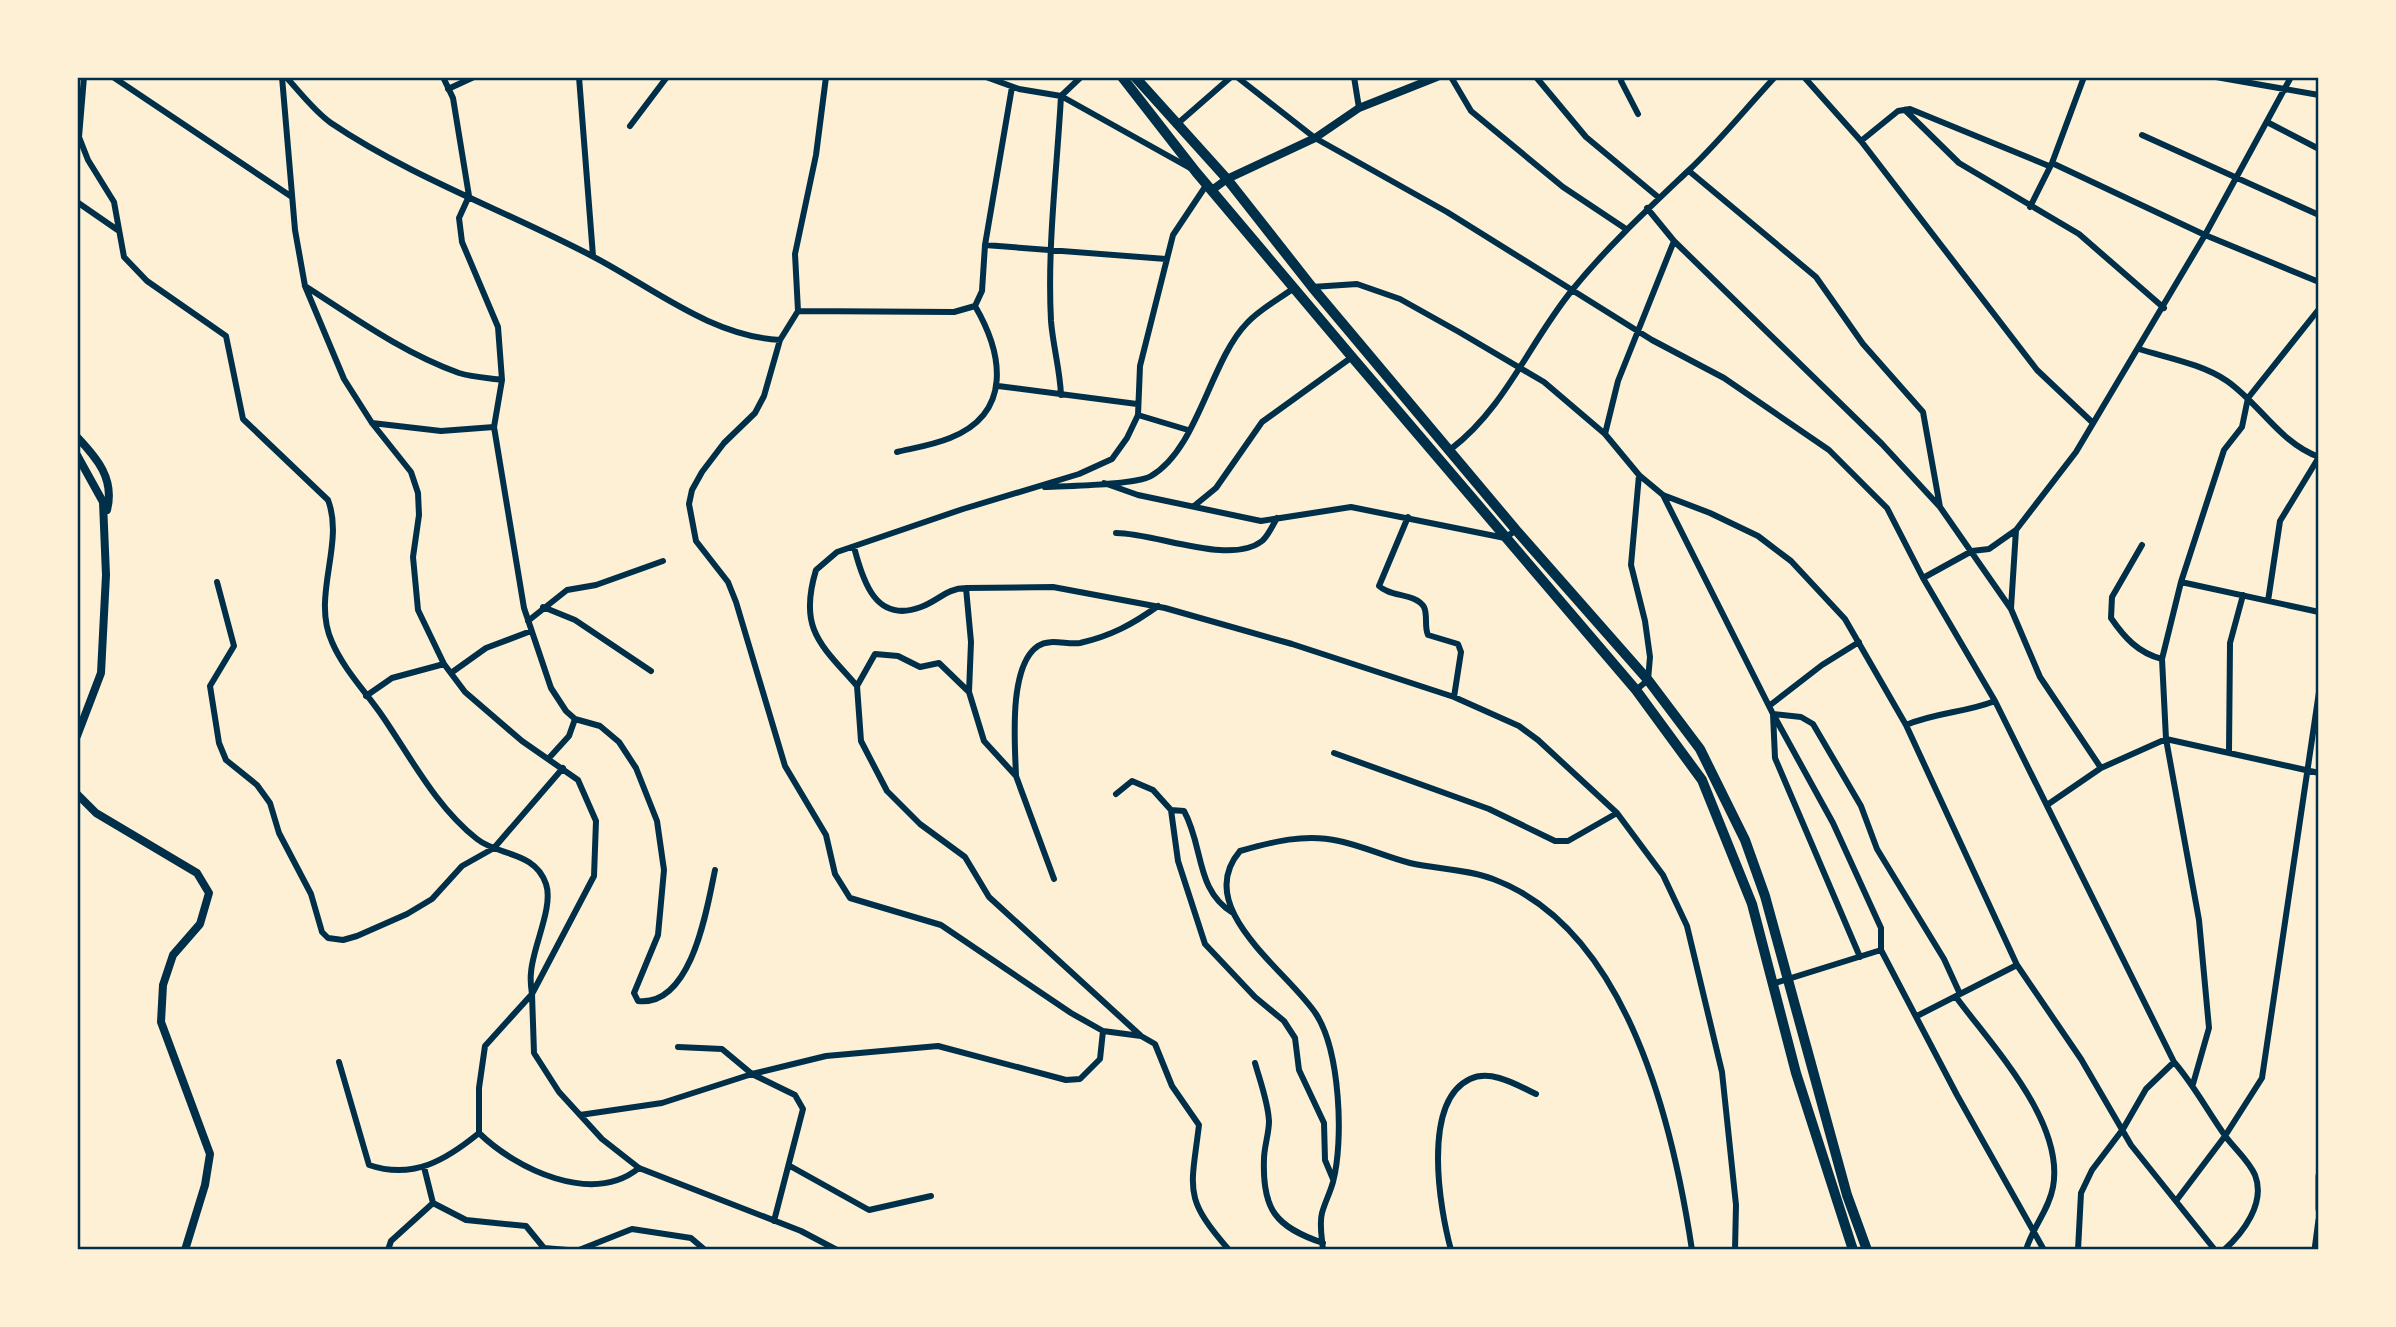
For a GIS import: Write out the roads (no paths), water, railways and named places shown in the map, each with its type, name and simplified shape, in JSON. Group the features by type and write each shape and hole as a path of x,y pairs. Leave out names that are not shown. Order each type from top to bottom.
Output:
{"main road":[{"path":"1122,77 1196,172 1636,690 1702,780 1752,904 1796,1073 1853,1250"},
{"path":"1135,77 1227,179 1312,287 1451,449 1516,530 1648,680 1700,749 1745,840 1765,897 1847,1195 1867,1250"},
{"path":"1210,187 1315,138 1359,108 1437,77"},
{"path":"77,437 106,476 109,491 101,673 77,736"},
{"path":"77,454 100,491 106,513"},
{"path":"77,794 96,813 197,873 209,893 200,925 173,955 163,985 161,1022 210,1154 205,1185 186,1250"}],"street":[{"path":"84,77 79,137 88,160 114,202 124,257 147,281 226,336 243,419 328,500 333,513 333,528 325,607 331,640 366,696 456,819 478,841 514,852 533,866 546,883 547,897 531,972 534,1052 559,1092 602,1139 639,1168 774,1221 837,1250"},
{"path":"113,77 292,197"},
{"path":"284,77 292,197 305,286 344,379 372,424 411,472 418,493 419,515 413,557 418,610 444,664 466,692 522,741 578,780 596,821 594,876 531,994 485,1046 479,1088 479,1133 501,1154 511,1159 542,1174 583,1184 623,1181 639,1168"},
{"path":"284,77 328,121 373,148 593,256 694,314 734,333 780,340"},
{"path":"443,77 449,89 470,196 459,218 462,242 498,327 502,380 494,427 528,621 551,688 566,711 575,719 600,726 619,742 636,768 657,821 664,870 658,935 634,993 638,1001 647,1002 673,989 687,968 704,920 715,870"},
{"path":"449,89 474,77"},
{"path":"579,77 593,256"},
{"path":"629,126 667,77"},
{"path":"826,77 816,155 795,254 797,311 780,340 764,396 755,413 724,443 692,490 690,504 696,541 728,582 785,766 826,835 835,874 850,898 941,925 1071,1013 1103,1031 1141,1036"},
{"path":"986,77 1012,86 1061,96 1196,172"},
{"path":"1061,395 1060,365 1051,323 1061,96 1081,77"},
{"path":"1176,125 1231,77"},
{"path":"1237,77 1315,138 1447,212 1572,290 1724,378 1829,450 1887,508 1923,578 1995,701 2174,1062 2193,1084 2225,1136 2255,1175 2258,1196 2252,1215 2224,1250"},
{"path":"1354,77 1359,108"},
{"path":"1451,77 1471,111 1563,187 1626,229"},
{"path":"1536,77 1586,137 1658,197"},
{"path":"1622,77 1621,81 1638,114"},
{"path":"1451,449 1474,432 1572,290 1626,229 1689,170 1775,77"},
{"path":"1804,77 1861,141 2037,370 2093,423"},
{"path":"2030,207 2084,77"},
{"path":"2216,77 2319,95"},
{"path":"1923,578 1972,551 1989,549 2016,530 2076,452 2164,308 2291,77"},
{"path":"797,311 954,312 975,306 982,291 985,245 1012,86"},
{"path":"1905,110 1959,163 2079,234 2164,308"},
{"path":"1861,141 1898,111 1923,111 2319,282"},
{"path":"2267,122 2319,149"},
{"path":"2142,135 2319,215"},
{"path":"1689,170 1816,277 1863,344 1919,406 1926,421 1940,507"},
{"path":"1210,187 1182,218 1166,259 1140,366 1138,415 1127,438 1112,459 1079,474 963,509 837,552 816,570 810,626 823,647 856,686 861,741 887,791 920,824 965,857 989,897 1141,1036 1155,1044 1172,1086 1199,1125 1191,1191 1196,1207 1228,1250"},
{"path":"77,202 119,231"},
{"path":"1647,208 1674,241 1882,443 1940,507 2011,609 2040,677 2101,768"},
{"path":"1605,434 1618,381 1674,241"},
{"path":"985,245 1166,259"},
{"path":"1312,287 1357,284 1400,299 1544,382 1605,434 1639,475 1662,495 1710,513 1758,536 1791,561 1844,619 1906,725 2017,965 2131,1145 2215,1250"},
{"path":"305,286 388,340 420,356 461,374 502,380"},
{"path":"1033,488 1150,477 1172,457 1226,353 1247,323 1294,288"},
{"path":"897,452 950,438 965,431 980,418 998,386 998,366 988,328 975,306"},
{"path":"2193,1084 2209,1028 2199,920 2166,739 2162,659 2181,582 2224,450 2242,427 2248,398 2319,309"},
{"path":"2140,349 2224,379 2248,398 2278,430 2306,452 2319,457 2280,521 2268,601"},
{"path":"1194,506 1216,488 1262,422 1352,357"},
{"path":"998,386 1138,404"},
{"path":"1138,415 1188,430"},
{"path":"372,424 441,431 494,427"},
{"path":"1636,690 1648,680 1650,657 1645,621 1631,565 1639,475"},
{"path":"1104,483 1138,495 1261,521 1351,507 1505,538 1516,530"},
{"path":"1662,495 1773,714 1833,823 1881,928 1881,950 2044,1250"},
{"path":"1408,517 1379,586 1384,591 1417,601 1426,614 1428,635 1458,645 1461,652 1454,697"},
{"path":"1116,533 1136,533 1228,552 1247,549 1264,540 1277,518"},
{"path":"2011,609 2016,530"},
{"path":"2141,545 2112,597 2111,618 2137,648 2147,655 2162,659"},
{"path":"854,547 863,581 880,604 890,610 900,612 922,607 953,588 1053,587 1158,606 1292,644 1454,697 1519,726 1538,740 1617,813 1663,874 1687,926 1723,1072 1736,1205 1735,1250"},
{"path":"528,621 567,590 596,585 663,561"},
{"path":"217,582 234,646 210,686 219,743 226,760 257,785 270,803 279,833 311,894 322,932 328,938 343,940 357,936 407,914 446,887 462,866 494,848 563,768"},
{"path":"2181,582 2319,612"},
{"path":"966,588 971,642 969,692 984,741 1016,776"},
{"path":"2229,752 2230,643 2243,595"},
{"path":"1054,879 1016,776 1013,718 1022,674 1036,647 1046,643 1076,643 1110,636 1158,606"},
{"path":"543,607 575,620 651,671"},
{"path":"451,673 486,648 531,631"},
{"path":"1769,706 1822,665 1859,642"},
{"path":"856,686 875,654 898,656 920,667 939,663 969,692"},
{"path":"366,696 392,678 444,664"},
{"path":"2176,1201 2225,1136 2262,1079 2292,860 2310,769 2319,692"},
{"path":"1906,725 1931,715 1966,712 1995,701"},
{"path":"1773,714 1776,758 1860,957"},
{"path":"1773,714 1801,717 1812,724 1861,806 1882,858 1944,959 1958,995 2021,1085 2040,1118 2051,1144 2055,1171 2053,1189 2026,1250"},
{"path":"550,758 569,736 575,719"},
{"path":"2047,805 2101,768 2166,739 2319,773"},
{"path":"1334,753 1489,809 1555,841 1568,841 1617,813"},
{"path":"1116,794 1132,781 1153,790 1171,810 1178,861 1205,944 1255,997 1284,1021 1295,1038 1299,1070 1324,1123 1325,1160 1334,1181"},
{"path":"1171,810 1184,811 1195,830 1202,869 1216,902 1233,913 1278,973 1317,1015 1334,1066 1340,1118 1334,1181 1321,1215 1323,1247 1293,1233 1271,1210 1265,1196 1264,1158 1269,1121 1255,1063"},
{"path":"1233,913 1224,881 1233,858 1240,850 1286,838 1337,840 1407,862 1493,878 1552,912 1601,966 1629,1020 1681,1177 1692,1250"},
{"path":"1772,984 1789,981 1881,950"},
{"path":"1917,1016 2017,965"},
{"path":"580,1115 662,1103 752,1074 826,1056 938,1046 1066,1080 1080,1079 1100,1059 1103,1031"},
{"path":"678,1047 722,1049 752,1074 795,1095 801,1101 803,1109 774,1221"},
{"path":"339,1062 369,1165 390,1172 424,1167 452,1155 479,1133"},
{"path":"2078,1250 2081,1193 2092,1170 2123,1129 2146,1089 2174,1062"},
{"path":"1451,1250 1440,1213 1438,1170 1440,1124 1456,1090 1471,1078 1499,1077 1536,1094"},
{"path":"790,1166 869,1210 930,1196"},
{"path":"424,1167 433,1203 466,1220 526,1226 544,1248 568,1250"},
{"path":"2319,1175 2319,1209"},
{"path":"388,1250 391,1241 433,1203"},
{"path":"2315,1250 2319,1220"},
{"path":"579,1250 632,1229 691,1238 705,1250"}]}
